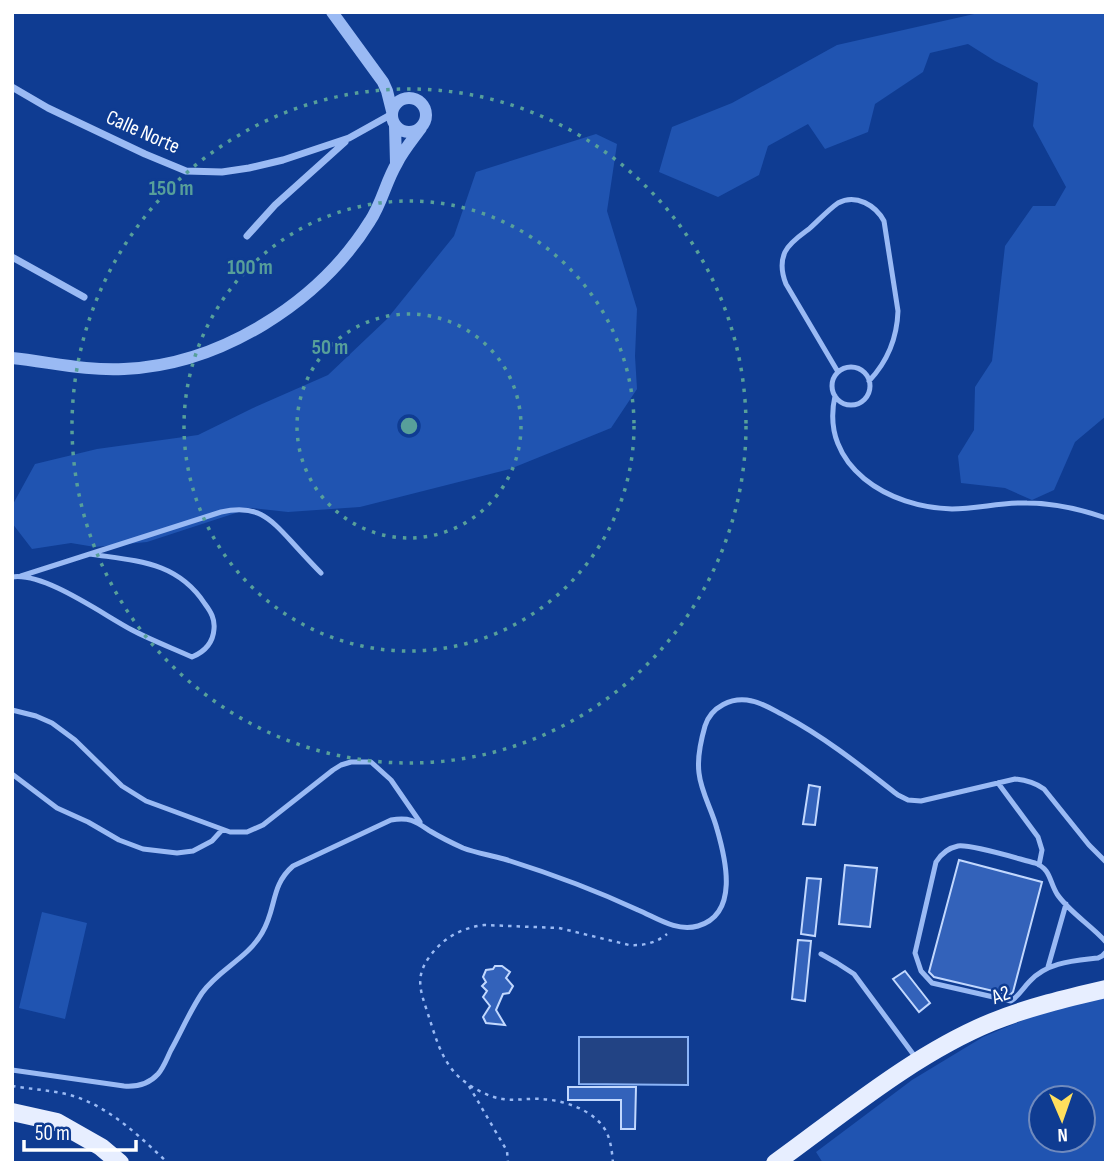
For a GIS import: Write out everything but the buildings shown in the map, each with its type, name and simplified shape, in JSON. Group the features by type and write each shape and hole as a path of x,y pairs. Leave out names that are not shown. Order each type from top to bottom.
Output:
{"main road":[{"name":"A2","path":"775,1163 918,1060 969,1032 1042,1004 1106,989"},
{"path":"12,1111 57,1122 101,1147 120,1163"}],"street":[{"path":"332,12 387,91 393,117 396,163"},
{"path":"377,74 407,97"},
{"name":"Calle Norte","path":"12,88 48,108 186,171 222,172 248,168 349,138"},
{"path":"12,358 77,368 124,369 162,365 198,356 222,348 244,336 286,309 324,277 371,221 396,163 421,128 427,117 424,105 416,98 400,99 395,104 393,117 401,130 415,132 421,128"},
{"path":"247,236 275,205 349,138 393,117"},
{"path":"12,257 85,298"}],"lane":[{"path":"835,396 846,404 858,403 867,394 869,381 885,362 890,351 897,325 898,311 884,221 870,204 855,200 839,203 799,237 789,246 782,263 786,284 838,372"},
{"path":"869,381 866,375 856,368 838,372 832,384 835,396 832,408 833,431 844,459 879,488 896,497 923,505 950,509 1007,503 1047,504 1106,518"},
{"path":"16,577 221,512 240,509 258,513 273,521 321,573"},
{"path":"16,577 58,588 133,630 192,657 206,649 214,633 213,619 201,598 188,584 154,564 90,554"},
{"path":"12,710 36,716 58,727 122,786 146,801 222,830 239,833 256,830 341,765 371,762 391,780 428,830 462,847 582,886 674,926 694,927 703,924 718,912 727,895 722,849 699,773 701,744 707,719 720,706 737,700 754,701 794,721 908,800 921,801 998,783 1023,780 1037,784 1044,789 1088,845 1106,862"},
{"path":"12,774 57,808 119,840 143,849 177,853 193,851 212,841 222,830"},
{"path":"998,783 1038,837 1042,850 1040,865"},
{"path":"12,1070 124,1086 138,1086 152,1079 162,1068 202,993 248,951 263,932 274,905 276,888 286,872 293,866 391,820 408,819 422,825"},
{"path":"1106,942 1066,904 1057,893 1047,870 1040,865 964,845 945,851 936,862 915,953 921,971 932,983 1011,1001 1018,997 1030,980 1048,967 1098,958 1106,952"},
{"path":"1048,967 1066,904"},
{"path":"821,954 853,974 918,1060"}],"path":[{"path":"613,1163 606,1131 589,1114 555,1101 494,1097 468,1084 450,1068 443,1057 419,989 420,976 425,962 443,941 462,930 484,925 559,928 637,946 654,942 674,926"},
{"path":"468,1084 507,1151 508,1163"},
{"path":"12,1086 67,1095 102,1109 122,1122 169,1163"}],"shaded area":[{"path":"983,12 1106,12 1106,416 1075,442 1054,490 1032,500 1005,488 961,483 958,456 974,430 975,387 992,361 1005,246 1033,206 1055,206 1066,187 1033,126 1038,83 968,44 930,53 923,72 875,104 868,132 825,149 808,124 768,146 759,175 718,197 659,172 672,127 732,103 837,45"},
{"path":"596,134 617,144 607,211 637,309 637,389 611,428 510,469 360,507 288,512 251,508 147,542 95,547 71,543 32,549 12,523 12,506 35,464 97,449 198,435 328,375 387,319 454,236 476,172"},
{"path":"42,912 87,923 65,1019 19,1008"},
{"path":"1106,995 1106,1163 823,1163 816,1152 912,1080 983,1037 1050,1009"},
{"path":"579,1037 688,1037 688,1085 579,1084"}]}
